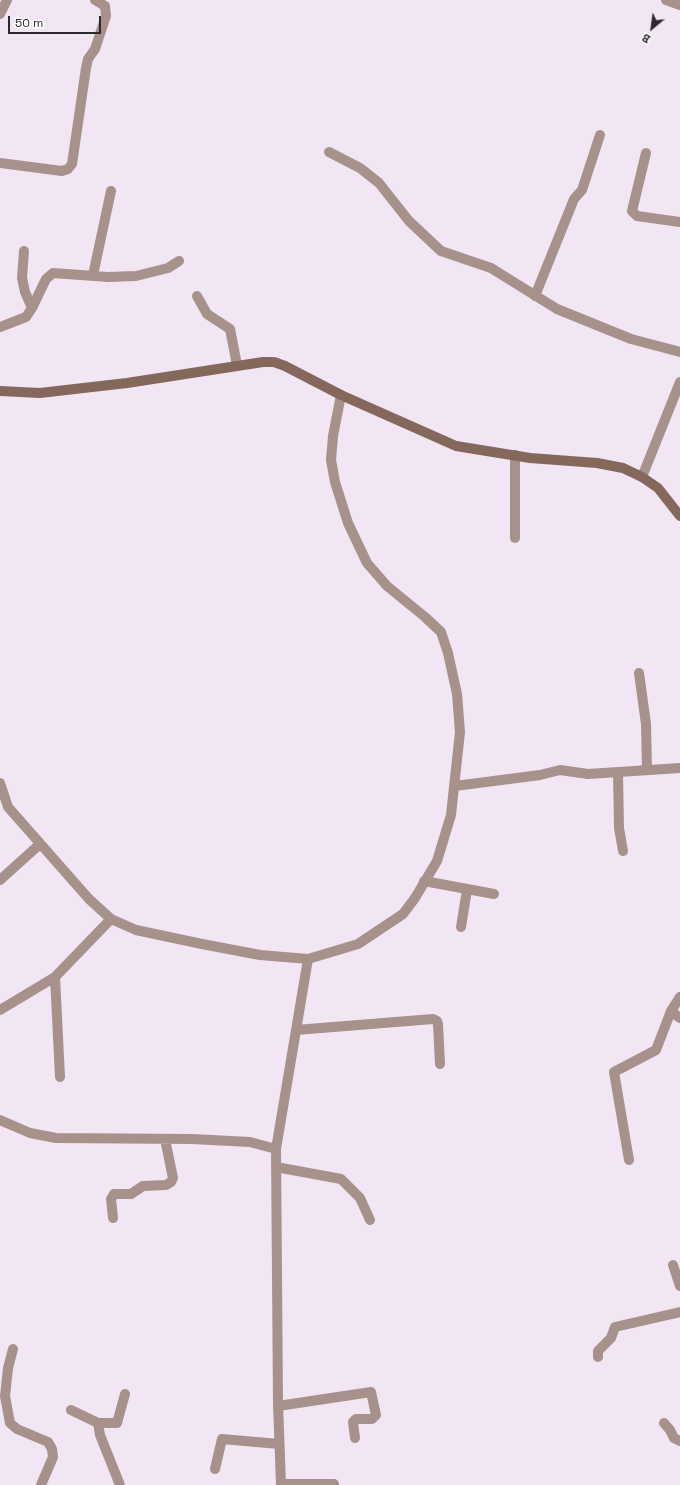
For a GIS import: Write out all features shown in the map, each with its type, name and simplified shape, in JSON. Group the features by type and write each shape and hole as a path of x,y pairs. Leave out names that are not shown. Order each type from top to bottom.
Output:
{"street":[{"path":"0,14 7,0"},
{"path":"0,163 62,172 68,169 72,164 88,58 95,49 106,16 105,6 94,0"},
{"path":"666,0 680,5"},
{"path":"536,296 574,199 582,190 600,135"},
{"path":"330,152 360,168 379,183 409,221 441,251 454,257 491,268 557,309 631,339 680,352"},
{"path":"646,153 632,211 637,216 680,222"},
{"path":"93,275 111,191"},
{"path":"24,251 22,278 25,292 32,308"},
{"path":"0,327 26,317 46,280 53,272 108,277 136,276 168,268 179,261"},
{"path":"197,296 207,314 230,329 237,365"},
{"path":"0,391 40,393 128,384 237,365 274,362 442,442 456,446 515,455 597,463 623,468 642,477 658,488 680,516"},
{"path":"642,477 680,382"},
{"path":"0,783 4,799 8,807 89,898 111,919 136,930 260,955 308,958 358,944 403,914 415,898 437,861 451,815 460,732 457,694 448,653 440,632 425,617 387,586 367,563 348,523 335,482 330,460 341,395"},
{"path":"514,538 515,455"},
{"path":"639,672 646,724 647,770"},
{"path":"455,786 540,775 560,770 588,774 680,768"},
{"path":"618,772 619,828 623,851"},
{"path":"0,880 40,844"},
{"path":"424,881 494,894"},
{"path":"461,927 467,890"},
{"path":"0,1010 55,977 111,919"},
{"path":"308,958 276,1148 278,1402 281,1485 334,1484"},
{"path":"55,977 60,1077"},
{"path":"629,1160 614,1072 656,1050 671,1011 680,997"},
{"path":"671,1011 680,1018"},
{"path":"296,1030 433,1019 437,1021 438,1024 440,1064"},
{"path":"0,1120 30,1133 56,1138 250,1142 276,1148"},
{"path":"113,1218 111,1198 114,1194 131,1194 143,1186 166,1185 171,1182 173,1178 165,1140"},
{"path":"276,1167 341,1179 360,1198 370,1220"},
{"path":"673,1265 680,1286"},
{"path":"598,1357 598,1351 611,1338 615,1327 680,1312"},
{"path":"14,1349 8,1368 5,1396 10,1424 17,1429 48,1442 52,1449 53,1457 41,1485"},
{"path":"278,1402 371,1392 376,1415 372,1418 356,1419 354,1422 355,1438"},
{"path":"71,1410 98,1423 117,1423 125,1394"},
{"path":"98,1423 100,1435 120,1485"},
{"path":"664,1423 674,1438 680,1441"},
{"path":"216,1469 222,1439 279,1444"}]}
